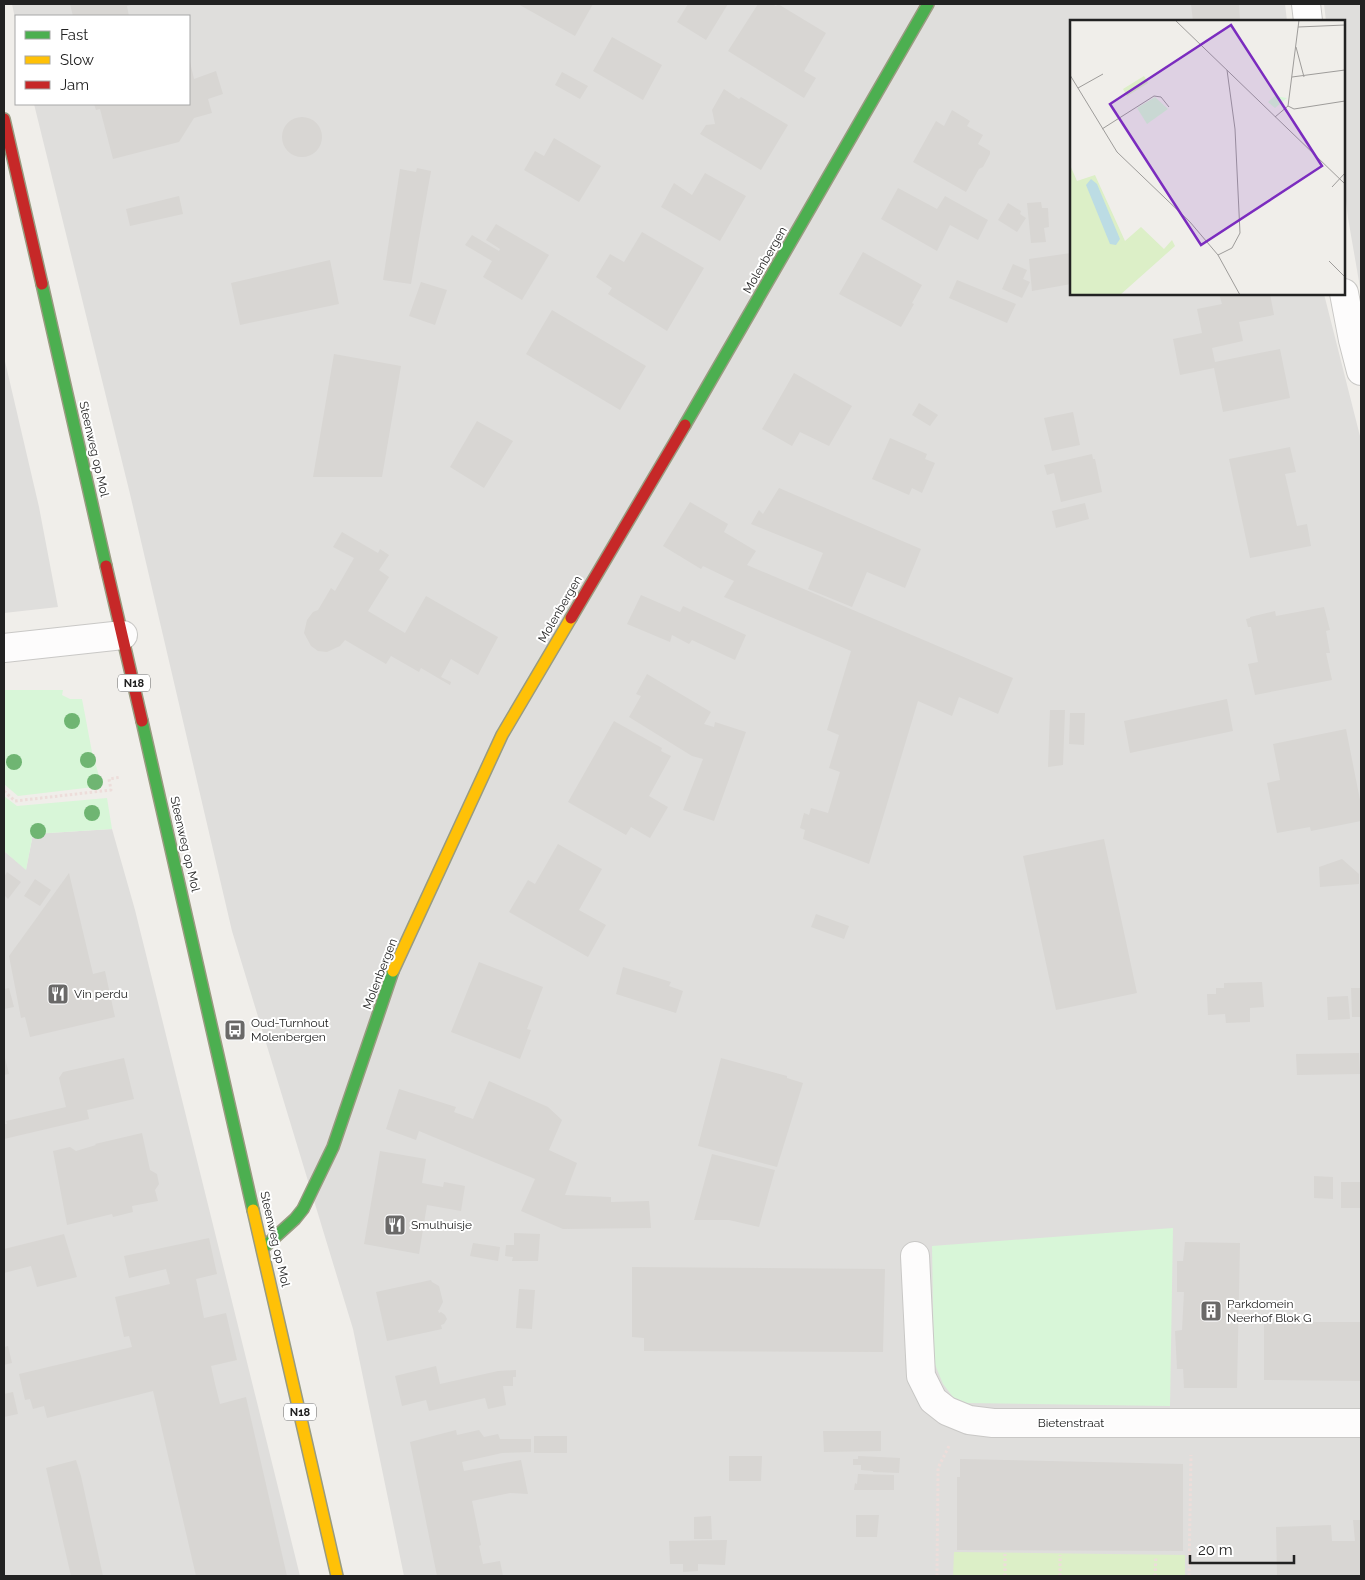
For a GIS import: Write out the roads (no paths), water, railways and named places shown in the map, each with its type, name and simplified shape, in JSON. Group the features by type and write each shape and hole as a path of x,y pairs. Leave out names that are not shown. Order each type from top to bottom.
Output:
{"main road":[{"name":"Molenbergen","path":"263,1248 295,1219 303,1209 333,1148 394,971 502,735 749,315 928,4"},
{"name":"Steenweg op Mol","path":"4,119 337,1576"}],"street":[{"path":"1306,4 1308,20"},
{"path":"1344,295 1361,371"},
{"path":"4,648 123,634"},
{"name":"Bietenstraat","path":"915,1256 921,1376 933,1400 947,1411 969,1420 993,1423 1361,1423"}],"place":[{"name":"Vin perdu","path":"58,994"},
{"name":"Oud-Turnhout Molenbergen","path":"235,1030"},
{"name":"Smulhuisje","path":"395,1225"},
{"name":"Parkdomein Neerhof Blok G","path":"1211,1311"}]}
